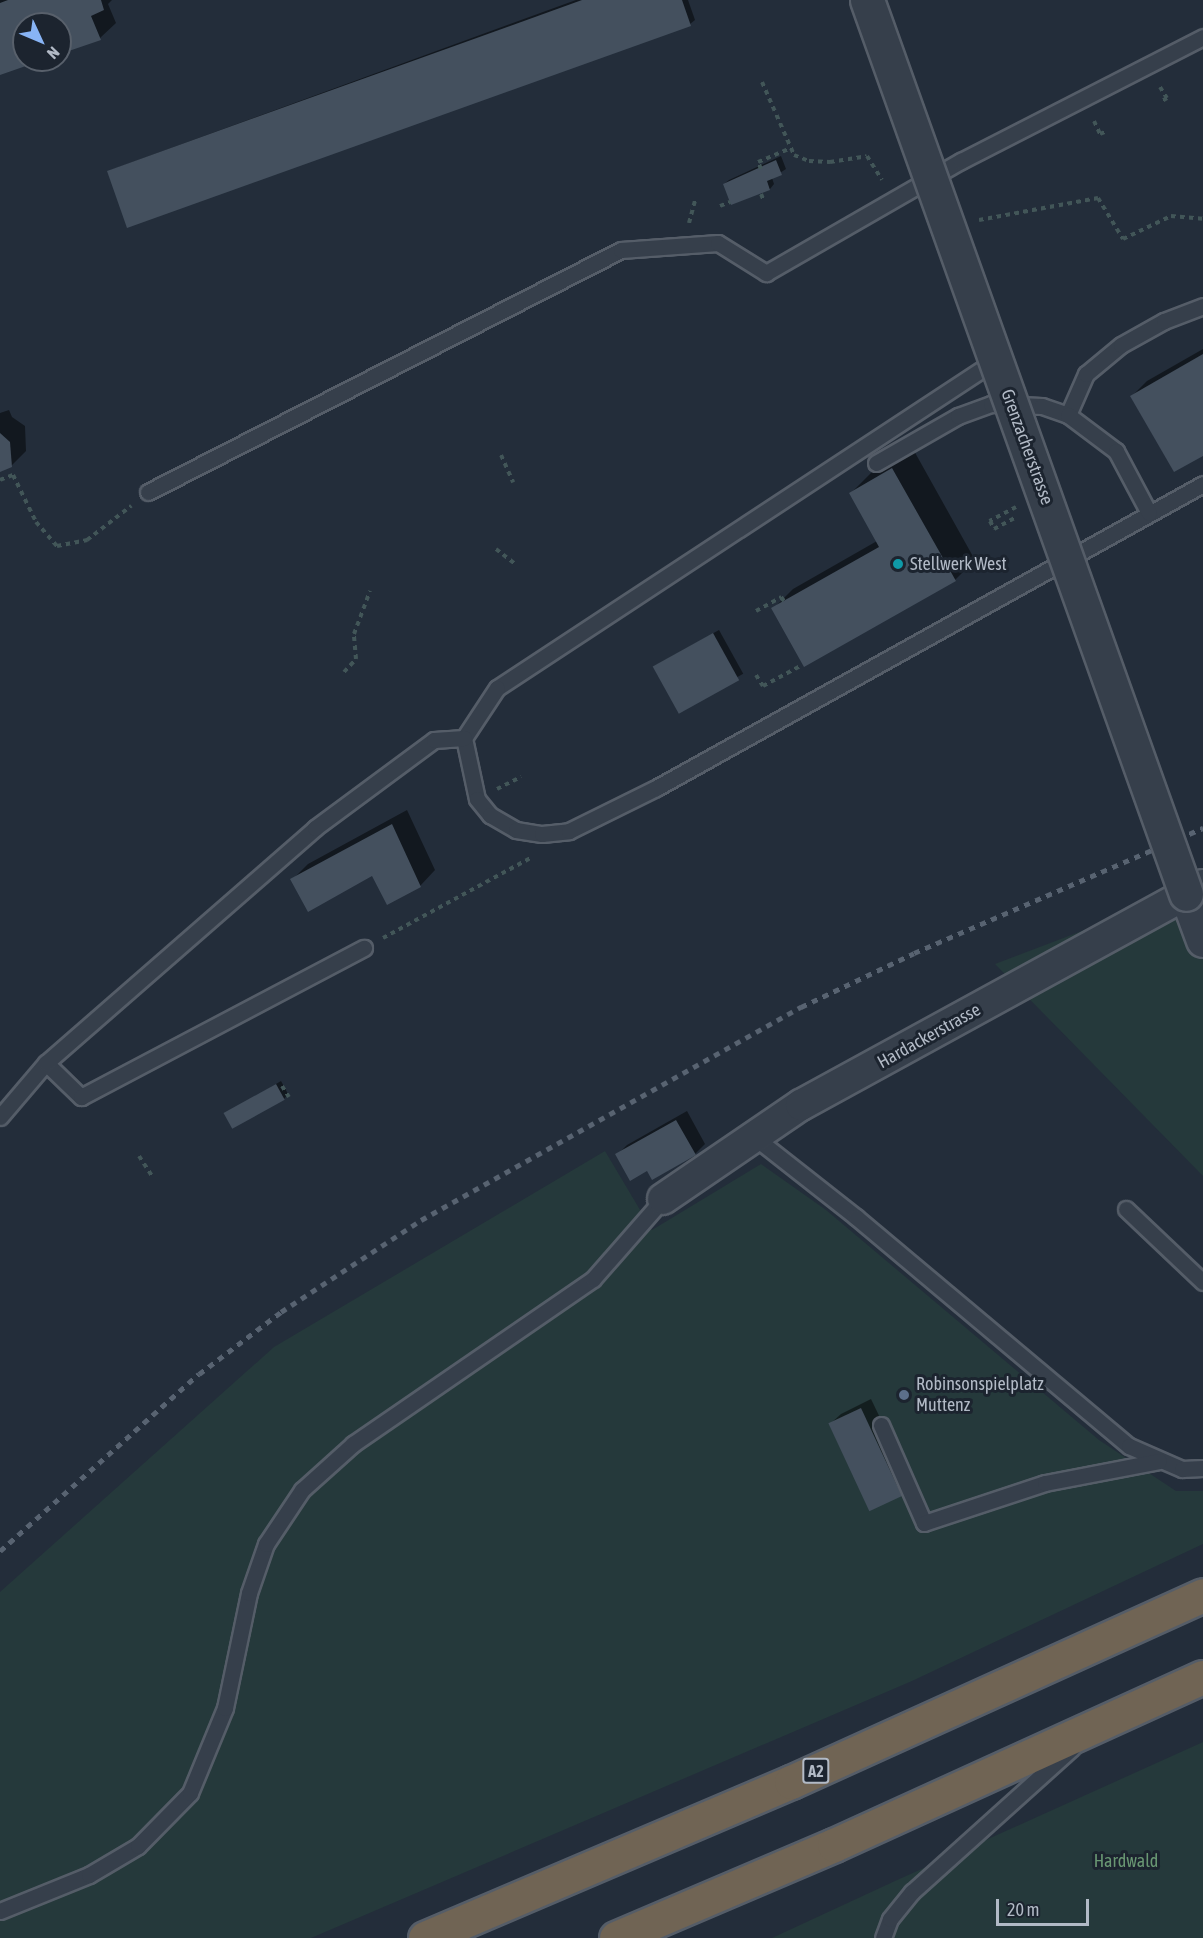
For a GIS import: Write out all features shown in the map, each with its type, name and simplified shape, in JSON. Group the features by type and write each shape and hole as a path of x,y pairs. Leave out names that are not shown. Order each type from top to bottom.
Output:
{"highway":[{"name":"A2","path":"425,1938 802,1777 1203,1596"},
{"path":"616,1938 1096,1727 1203,1677"}],"street":[{"name":"Grenzacherstrasse","path":"867,0 996,360 1195,890 1203,940"},
{"name":"Hardackerstrasse","path":"663,1199 753,1136 864,1071 1195,890"}],"lane":[{"path":"148,492 621,250 718,243 766,273 961,161 1203,37"},
{"path":"1068,415 1086,374 1120,345 1203,306"},
{"path":"996,360 579,631 497,688 464,738 477,799 490,815 516,830 542,834 569,831 656,788 1203,484"},
{"path":"876,463 958,416 991,404 1042,406 1068,415 1116,451 1149,513"},
{"path":"0,1117 46,1063 315,828 434,740 464,738"},
{"path":"46,1063 81,1097 364,948"},
{"path":"753,1136 856,1217 1070,1400 1129,1446 1159,1461 1182,1468 1203,1468"},
{"path":"0,1911 88,1875 138,1846 189,1793 225,1708 249,1593 263,1554 302,1490 353,1444 593,1279 663,1199"},
{"path":"1126,1209 1203,1282"},
{"path":"881,1425 924,1523 1045,1484 1159,1461"},
{"path":"883,1938 890,1919 912,1892 1096,1727"}],"path":[{"path":"762,82 772,107"},
{"path":"1160,87 1167,98 1162,100"},
{"path":"1094,121 1100,134 1107,131"},
{"path":"761,169 758,162 791,148"},
{"path":"761,194 764,201"},
{"path":"1098,198 1123,239 1171,216 1203,219"},
{"path":"688,226 695,201"},
{"path":"720,206 730,202"},
{"path":"501,455 513,483"},
{"path":"0,480 13,475 36,522 57,546 87,540 148,492"},
{"path":"496,549 515,564"},
{"path":"344,672 356,659 354,634 370,591"},
{"path":"756,611 782,597 784,601"},
{"path":"756,675 763,686 802,665"},
{"path":"364,948 516,868 569,831"},
{"path":"282,1086 289,1097"},
{"path":"139,1156 152,1176"}],"green space":[{"path":"1203,885 1203,1176 995,964"},
{"path":"605,1151 652,1230 761,1164 826,1210 1099,1440 1176,1491 1203,1491 1203,1544 912,1681 311,1938 0,1938 0,1592 274,1347"},
{"name":"Hardwald","path":"1203,1742 1203,1938 772,1938 895,1881"}],"building":[{"path":"8,0 101,0 104,10 91,16 101,40 72,50 72,12 12,12 12,71 0,75 0,3"},
{"path":"582,0 682,0 691,26 127,228 107,171"},
{"path":"776,160 782,175 767,181 770,190 731,205 723,184"},
{"path":"1203,354 1203,456 1174,472 1130,396"},
{"path":"0,433 10,442 12,467 0,472"},
{"name":"Stellwerk West","path":"892,468 956,581 804,667 771,608 879,547 849,493"},
{"path":"713,633 739,680 679,714 653,666"},
{"path":"392,824 421,887 387,905 372,876 308,912 290,879"},
{"path":"276,1084 285,1100 232,1129 224,1113"},
{"path":"676,1120 696,1155 652,1180 647,1171 630,1181 615,1154"},
{"path":"861,1408 902,1496 869,1511 828,1423"}],"railway":[{"path":"0,1551 199,1374 281,1312 421,1220 801,1007 914,953 1203,828"}],"place":[{"name":"Stellwerk West","path":"898,564"},
{"name":"Robinsonspielplatz Muttenz","path":"904,1395"}]}
